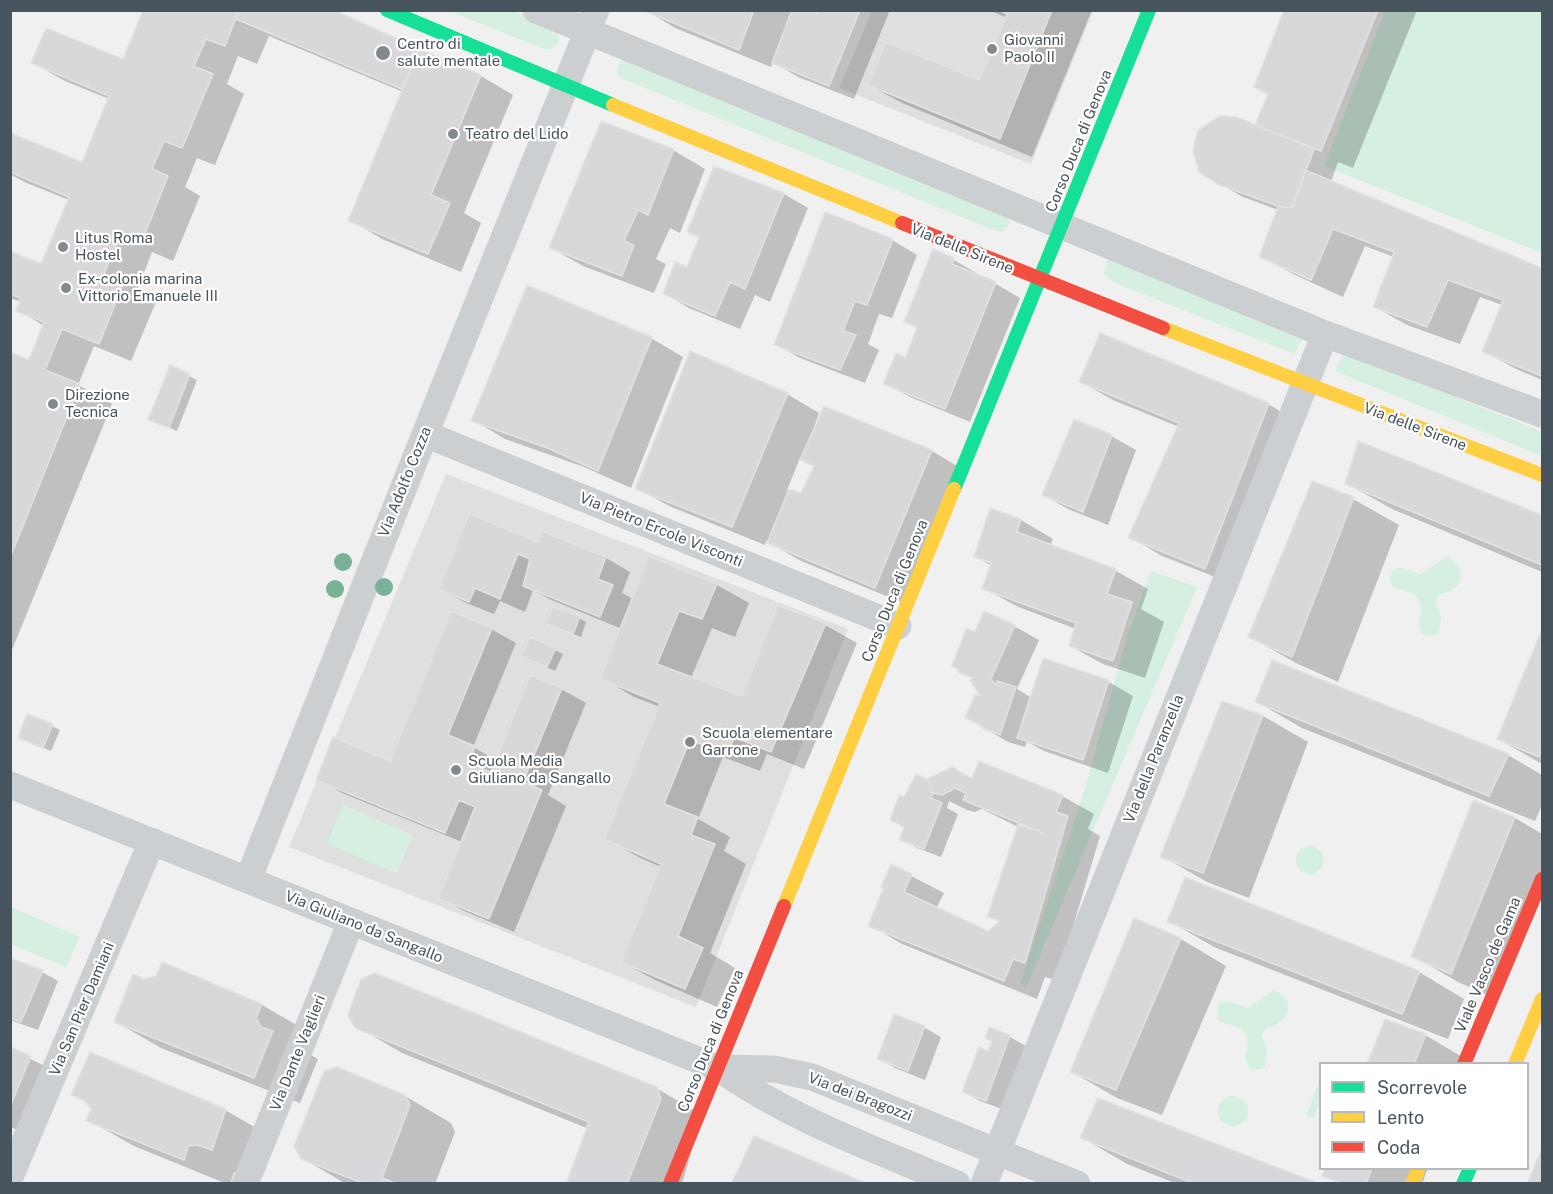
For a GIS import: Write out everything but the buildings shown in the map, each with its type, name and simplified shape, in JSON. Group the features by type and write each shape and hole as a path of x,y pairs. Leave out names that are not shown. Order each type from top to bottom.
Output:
{"street":[{"name":"Via delle Sirene","path":"387,10 565,86 1039,280 1542,476"},
{"path":"536,10 592,21 1062,225 1325,334 1542,414"},
{"name":"Corso Duca di Genova","path":"670,1184 1149,10"},
{"name":"Via Adolfo Cozza","path":"248,880 592,21"},
{"name":"Via della Paranzella","path":"984,1184 1325,334"},
{"name":"Via Pietro Ercole Visconti","path":"425,434 898,626"},
{"name":"Via Giuliano da Sangallo","path":"10,785 718,1068"},
{"name":"Via San Pier Damiani","path":"10,1177 152,841"},
{"name":"Viale Vasco de Gama","path":"1465,1062 1542,879"},
{"name":"Via Dante Vaglieri","path":"245,1184 351,922"},
{"path":"1516,1062 1542,999"},
{"path":"718,1068 749,1090 798,1117 957,1184"},
{"name":"Via dei Bragozzi","path":"718,1068 774,1069 812,1077 1077,1184"},
{"path":"1412,1184 1418,1170"},
{"path":"1463,1184 1469,1170"}],"shaded area":[{"path":"872,11 1093,11 1031,164 839,88"},
{"path":"446,474 848,629 696,1007 289,847"}],"green space":[{"path":"449,11 514,11 555,29 559,39 555,47 547,50"},
{"path":"1385,11 1542,11 1542,253 1324,166"},
{"path":"623,59 1009,216 1009,225 1003,231 996,231 623,79 617,74 617,66"},
{"path":"1116,259 1304,335 1294,354 1115,283 1104,274 1107,260"},
{"path":"1344,351 1542,432 1542,456 1335,371"},
{"path":"1447,557 1459,567 1460,579 1453,589 1440,594 1435,601 1441,616 1439,634 1425,636 1420,627 1421,606 1419,601 1411,593 1393,588 1390,581 1391,574 1393,569 1401,568 1420,574"},
{"path":"1151,571 1197,587 1026,988 1020,983 1084,792 1127,637"},
{"path":"343,805 413,835 397,873 327,844"},
{"path":"1310,846 1320,850 1324,860 1320,870 1310,874 1300,870 1296,860 1300,850"},
{"path":"11,907 80,937 66,967 11,944"},
{"path":"1274,990 1286,1000 1288,1012 1281,1022 1267,1027 1262,1035 1267,1050 1265,1068 1252,1070 1246,1060 1246,1035 1237,1027 1220,1022 1217,1014 1218,1007 1220,1002 1231,1002 1248,1008"},
{"path":"1319,1082 1319,1104 1314,1118 1306,1115"},
{"path":"1233,1096 1244,1100 1248,1111 1244,1122 1233,1126 1222,1122 1218,1111 1222,1100"}],"traffic: fast":[{"path":"387,10 613,105"},
{"path":"954,489 1149,10"},
{"path":"1463,1184 1469,1170"}],"traffic: slow":[{"path":"613,105 902,223"},
{"path":"1163,328 1542,475"},
{"path":"784,906 954,489"},
{"path":"1516,1062 1542,999"},
{"path":"1412,1184 1418,1170"}],"traffic: jam":[{"path":"902,223 1163,328"},
{"path":"1465,1062 1542,879"},
{"path":"670,1184 784,906"}],"place":[{"name":"Giovanni Paolo II","path":"992,49"},
{"name":"Centro di salute mentale","path":"383,53"},
{"name":"Teatro del Lido","path":"453,134"},
{"name":"Litus Roma Hostel","path":"63,247"},
{"name":"Ex-colonia marina Vittorio Emanuele III","path":"66,288"},
{"name":"Direzione Tecnica","path":"53,404"},
{"name":"Scuola elementare Garrone","path":"690,742"},
{"name":"Scuola Media Giuliano da Sangallo","path":"456,770"}]}
